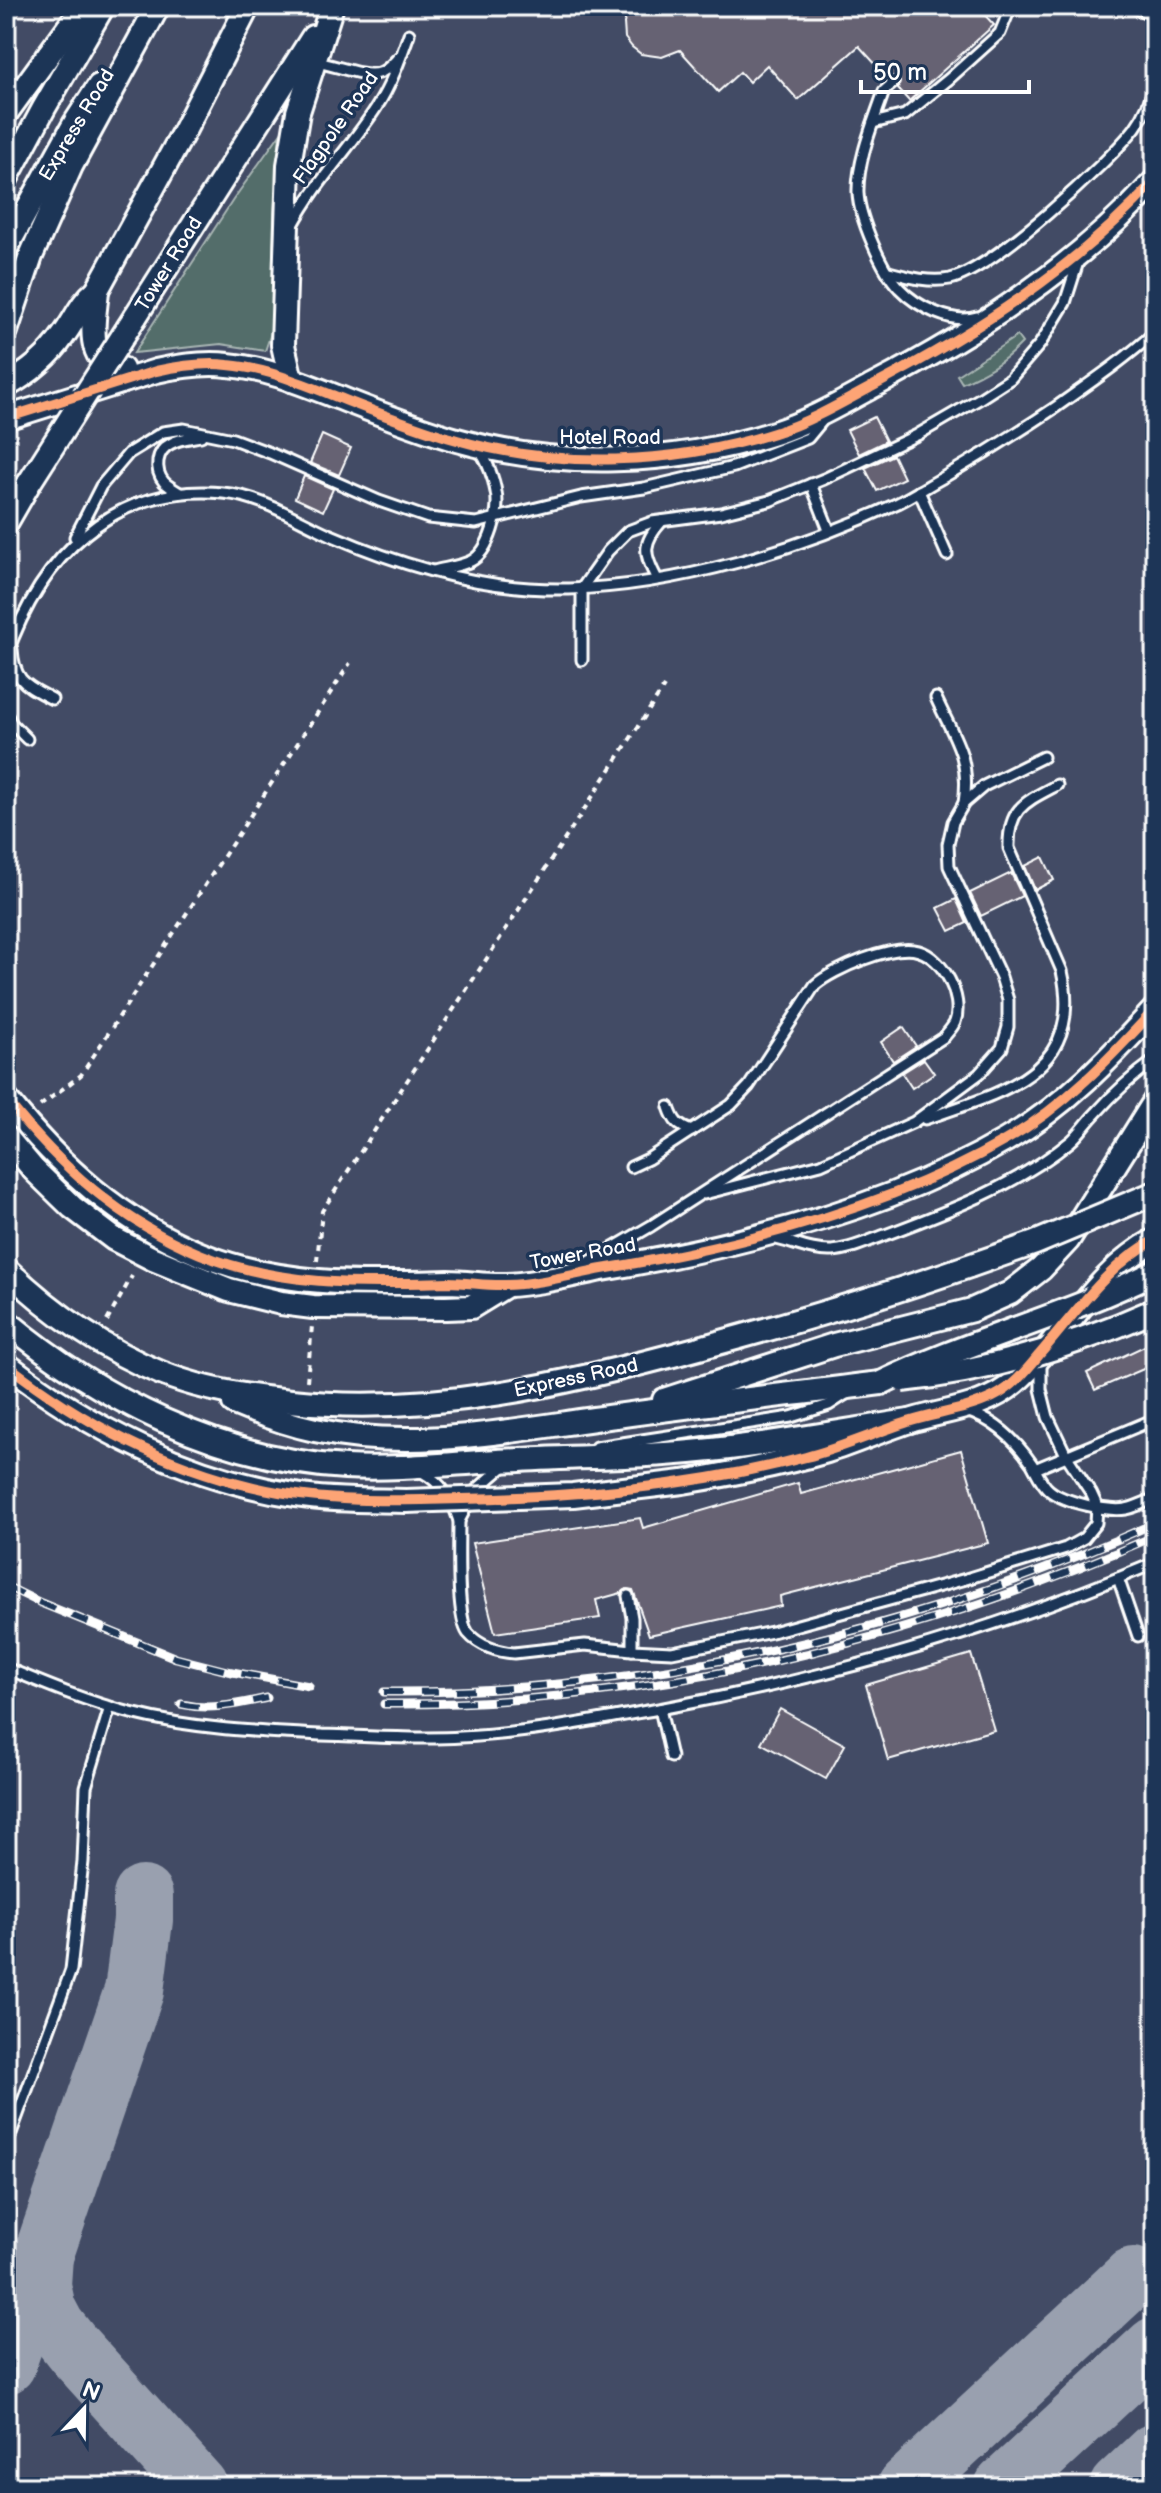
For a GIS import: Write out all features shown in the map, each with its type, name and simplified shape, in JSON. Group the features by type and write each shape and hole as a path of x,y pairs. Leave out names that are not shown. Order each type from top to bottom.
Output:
{"street":[{"path":"6,113 84,6"},
{"name":"Express Road","path":"6,179 103,6"},
{"path":"6,331 31,256 71,166 156,6"},
{"name":"Express Road","path":"6,248 75,123 156,6"},
{"path":"6,386 45,358 64,335 84,301 97,290 190,122 248,6"},
{"path":"291,380 283,345 291,146 313,62 332,7"},
{"name":"Tower Road","path":"6,523 332,7"},
{"name":"Hotel Road","path":"6,418 156,371 181,366 227,364 291,380 474,445 551,456 628,460 704,450 773,434 807,421 949,345 1006,309 1081,251 1155,181"},
{"path":"97,290 92,334 100,357 115,368 156,371"},
{"name":"Tower Road","path":"6,1099 61,1162 92,1190 143,1226 219,1261 315,1282 507,1285 664,1258 837,1212 913,1185 970,1160 1040,1119 1086,1082 1155,1009"},
{"path":"613,1416 815,1351 972,1310 1010,1293 1041,1269 1068,1240 1155,1101"},
{"name":"Tower Road","path":"6,1137 72,1207 114,1239 153,1259 229,1290 281,1303 380,1309 471,1307 507,1285"},
{"name":"Express Road","path":"6,1269 78,1327 114,1350 163,1374 225,1392 300,1402 382,1406 447,1401 531,1388 649,1362 843,1307 969,1266 1068,1230 1155,1193"},
{"path":"6,1364 86,1419 138,1446 214,1475 295,1495 339,1500 406,1501 573,1495 731,1474 805,1457 910,1421 978,1403 1015,1382 1115,1268 1155,1240"},
{"path":"871,1384 1079,1306 1155,1272"},
{"path":"163,1374 257,1413 316,1431 388,1438 451,1437 950,1375 1010,1361 1097,1334 1155,1310"},
{"path":"6,1321 42,1349 138,1408 206,1437 305,1463 364,1468 695,1451 910,1421"}],"lane":[{"path":"873,123 905,115 949,79 1000,33 1011,6"},
{"path":"1130,6 1151,16 1155,29"},
{"name":"Flagpole Road","path":"286,239 321,180 375,110 395,72 409,34"},
{"path":"290,73 298,66 313,62 378,74 402,55"},
{"path":"893,83 884,91 860,174 858,195 875,250 898,288 921,305 968,320 1006,309"},
{"path":"889,272 924,280 949,279 977,269 1080,185 1123,141 1148,108 1155,83"},
{"path":"582,660 582,588 608,551 628,531 652,522 721,513 769,501 917,435 1010,379 1040,344 1065,303 1081,251"},
{"path":"72,544 105,518 135,505 180,493 224,493 246,498 373,553 431,571 500,585 582,588 633,584 722,565 829,530 899,502 1009,439 1125,359 1155,332"},
{"path":"6,657 24,613 72,544 101,486 129,453 163,432 184,429 233,439 379,501 428,518 476,523 581,497 644,488 734,467 808,438 832,408"},
{"path":"180,493 164,483 157,468 159,455 167,445 209,435"},
{"path":"431,571 471,561 486,547 495,519 497,493 483,456 474,445"},
{"path":"811,484 829,530"},
{"path":"919,491 947,555"},
{"path":"657,579 647,561 646,546 650,534 662,521"},
{"path":"11,642 13,668 20,680 52,699"},
{"path":"936,698 962,754 967,779 964,803"},
{"path":"6,714 27,739"},
{"path":"914,1122 979,1074 1002,1048 1008,1027 1008,1000 1001,977 949,866 948,844 953,822 964,803 984,786 1043,757"},
{"path":"696,1196 821,1164 914,1122 994,1096 1028,1078 1054,1050 1067,1012 1062,971 1009,848 1008,832 1021,805 1057,785"},
{"path":"563,1276 651,1226 944,1037 955,1024 958,1005 952,985 934,959 919,951 902,949 825,976 815,985 749,1086 731,1105 631,1167"},
{"path":"757,1235 818,1251 838,1250 956,1207 1010,1181 1060,1149 1123,1086 1155,1060"},
{"path":"669,1107 673,1120 692,1131"},
{"path":"407,1466 427,1475 444,1489 455,1508 459,1521 461,1615 468,1633 474,1639 503,1652 585,1645 672,1652 772,1632 880,1604 1066,1548 1091,1531 1096,1523 1097,1506 1066,1455 1044,1403 1040,1366 1046,1348"},
{"path":"459,1521 475,1491 492,1475 516,1460 791,1417 829,1405 871,1384"},
{"path":"959,1409 982,1418 1006,1433 1043,1483 1058,1496 1097,1506 1127,1509 1155,1498"},
{"path":"1035,1469 1155,1419"},
{"path":"6,1668 133,1714 204,1727 425,1738 516,1732 660,1709 810,1678 887,1658 1007,1621 1155,1563"},
{"path":"1118,1578 1138,1636"},
{"path":"628,1596 633,1628 632,1650"},
{"path":"6,2147 71,1970 83,1862 86,1787 110,1707"},
{"path":"660,1709 671,1757"}],"path":[{"path":"22,1120 81,1075 350,663"},
{"path":"315,1282 322,1211 664,687"},
{"path":"107,1321 132,1276"},
{"path":"307,1387 313,1307"}],"shaded area":[{"path":"6,6 1155,6 1155,2487 6,2487"}],"green space":[{"path":"280,134 274,214 272,330 265,351 221,344 134,353 233,200"},
{"path":"1017,336 1022,343 1008,356 962,383 957,375"}],"building":[{"path":"633,6 971,6 973,13 983,13 994,25 909,101 898,89 898,78 888,78 859,46 798,100 767,65 749,82 740,72 718,92 680,50 662,57 641,54 625,38 624,23 628,10"},
{"path":"874,417 886,441 859,454 847,430"},
{"path":"322,435 351,448 339,475 310,463"},
{"path":"893,455 904,478 877,491 865,468"},
{"path":"304,476 333,489 323,511 295,498"},
{"path":"1043,857 1054,880 1035,890 1025,866"},
{"path":"1011,873 1022,896 981,916 970,893"},
{"path":"956,899 967,923 950,931 938,908"},
{"path":"903,1027 916,1046 893,1061 881,1042"},
{"path":"924,1059 934,1073 912,1088 902,1073"},
{"path":"1155,1341 1155,1364 1095,1390 1087,1373"},
{"path":"961,1450 988,1543 780,1596 781,1606 649,1635 633,1590 627,1589 596,1600 600,1618 495,1633 472,1543 640,1518 643,1528 798,1483 801,1494"},
{"path":"971,1654 994,1730 888,1760 866,1685"},
{"path":"780,1709 845,1745 826,1779 761,1743"}],"taxiway":[{"path":"6,2364 134,1991 143,1896"},
{"path":"43,2256 41,2285 46,2309 55,2326 198,2487"},
{"path":"907,2487 1133,2277"},
{"path":"1004,2487 1155,2347"},
{"path":"1119,2487 1155,2453"}],"railway":[{"path":"384,1692 483,1690 582,1682 680,1668 778,1649 971,1595 1155,1523"},
{"path":"384,1704 483,1702 582,1694 680,1680 778,1660 874,1636 969,1607 1063,1574 1155,1536"},
{"path":"6,1586 176,1658 309,1686"},
{"path":"181,1704 214,1707 267,1698"}],"cycle path":[{"path":"6,418 156,371 219,364 281,376 457,440 535,456 575,459 656,457 736,444 787,429 824,412 987,320 1092,242 1155,181"},
{"path":"6,1099 47,1147 117,1208 171,1241 230,1265 261,1273 322,1281 518,1284 653,1260 757,1237 912,1186 1006,1140 1048,1112 1103,1063 1155,1009"},
{"path":"6,1364 63,1404 124,1439 188,1467 254,1487 305,1496 357,1500 505,1498 635,1488 721,1476 806,1457 993,1397 1024,1373 1106,1277 1155,1240"}]}
